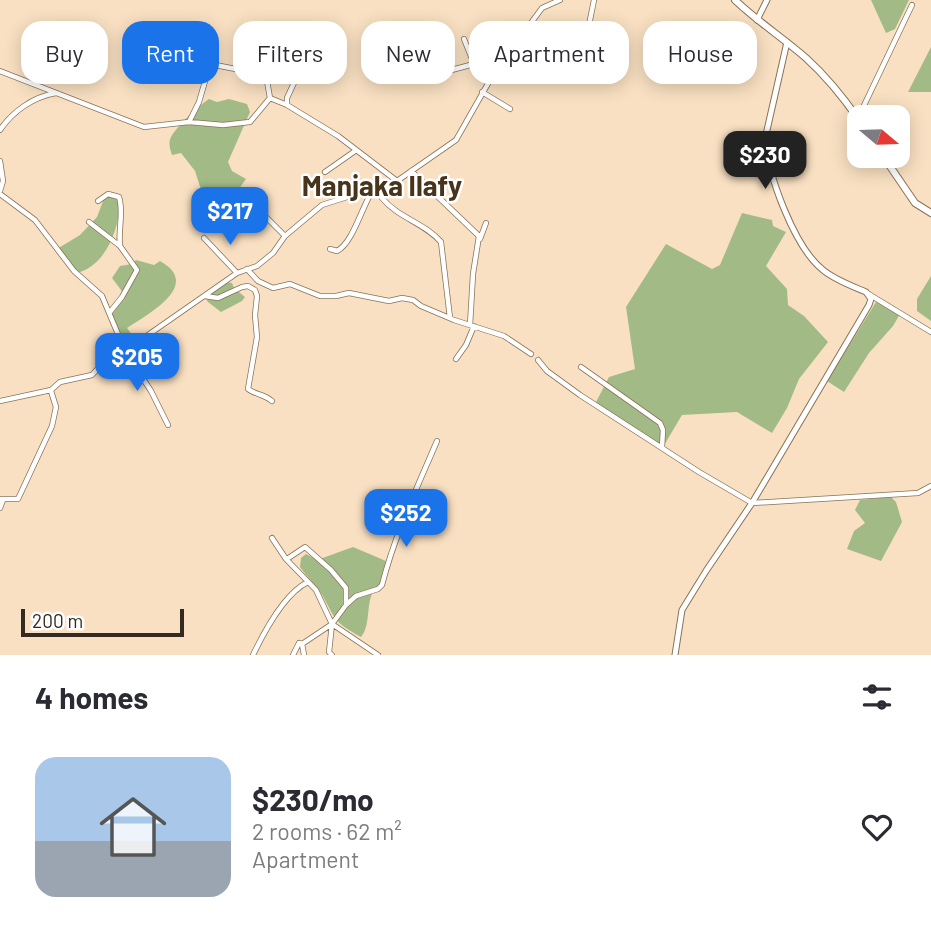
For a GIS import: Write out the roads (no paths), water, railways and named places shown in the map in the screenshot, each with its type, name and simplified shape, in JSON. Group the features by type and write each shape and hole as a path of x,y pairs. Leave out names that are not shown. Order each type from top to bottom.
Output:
{"main road":[{"path":"735,0 835,87 848,105"},
{"path":"891,168 915,203 931,213"}],"street":[{"path":"532,21 542,8 560,0"},
{"path":"589,21 594,0"},
{"path":"757,20 767,0"},
{"path":"866,105 912,5"},
{"path":"464,39 469,52"},
{"path":"787,43 765,139 766,153 789,220 800,243 823,270 866,292 931,332"},
{"path":"0,71 144,127 189,122 223,125 250,122 270,98 267,81 261,75 210,64 206,69 199,102 189,122"},
{"path":"287,105 293,84"},
{"path":"0,401 51,390 60,382 92,375 104,362 125,351 237,273 257,266 273,253 285,236 322,205 397,181 456,140 487,84"},
{"path":"0,130 16,111 32,101 58,92"},
{"path":"482,92 510,109"},
{"path":"270,98 287,105 338,136 397,181"},
{"path":"325,172 355,150"},
{"path":"0,161 3,181 0,192 35,220 74,271 102,296 125,351 151,391 168,425"},
{"path":"411,171 478,233 480,240"},
{"path":"382,187 382,198 390,207 436,235 441,242 450,318"},
{"path":"330,249 337,251 344,247 373,189"},
{"path":"253,192 258,199 260,211 285,236"},
{"path":"98,201 108,194 119,197 120,246"},
{"path":"89,222 120,246 137,270 110,312"},
{"path":"456,359 466,345 472,325 475,256 486,223"},
{"path":"204,238 237,273"},
{"path":"247,269 258,281 273,288 290,284 320,296 349,293 389,301 402,298 413,300 450,318 504,336 531,354"},
{"path":"204,296 218,298 242,286 255,290 257,337 248,389 272,401"},
{"path":"675,655 682,610 752,503 869,305 871,299 866,292"},
{"path":"538,360 547,371 580,395 752,503 918,493 931,486"},
{"path":"581,367 660,423 663,430 662,447"},
{"path":"0,508 1,500 18,499 52,426 56,407 51,390"},
{"path":"293,655 299,643 302,644 332,624 356,596 378,589 382,585 403,517 437,441"},
{"path":"272,538 286,559 316,590 332,624 332,655"},
{"path":"286,559 305,547 312,552 346,588 346,605"},
{"path":"253,655 261,638 295,588 308,582"},
{"path":"332,624 378,655"},
{"path":"302,644 304,655"}],"district":[{"name":"Manjaka Ilafy","path":"382,185"}]}
